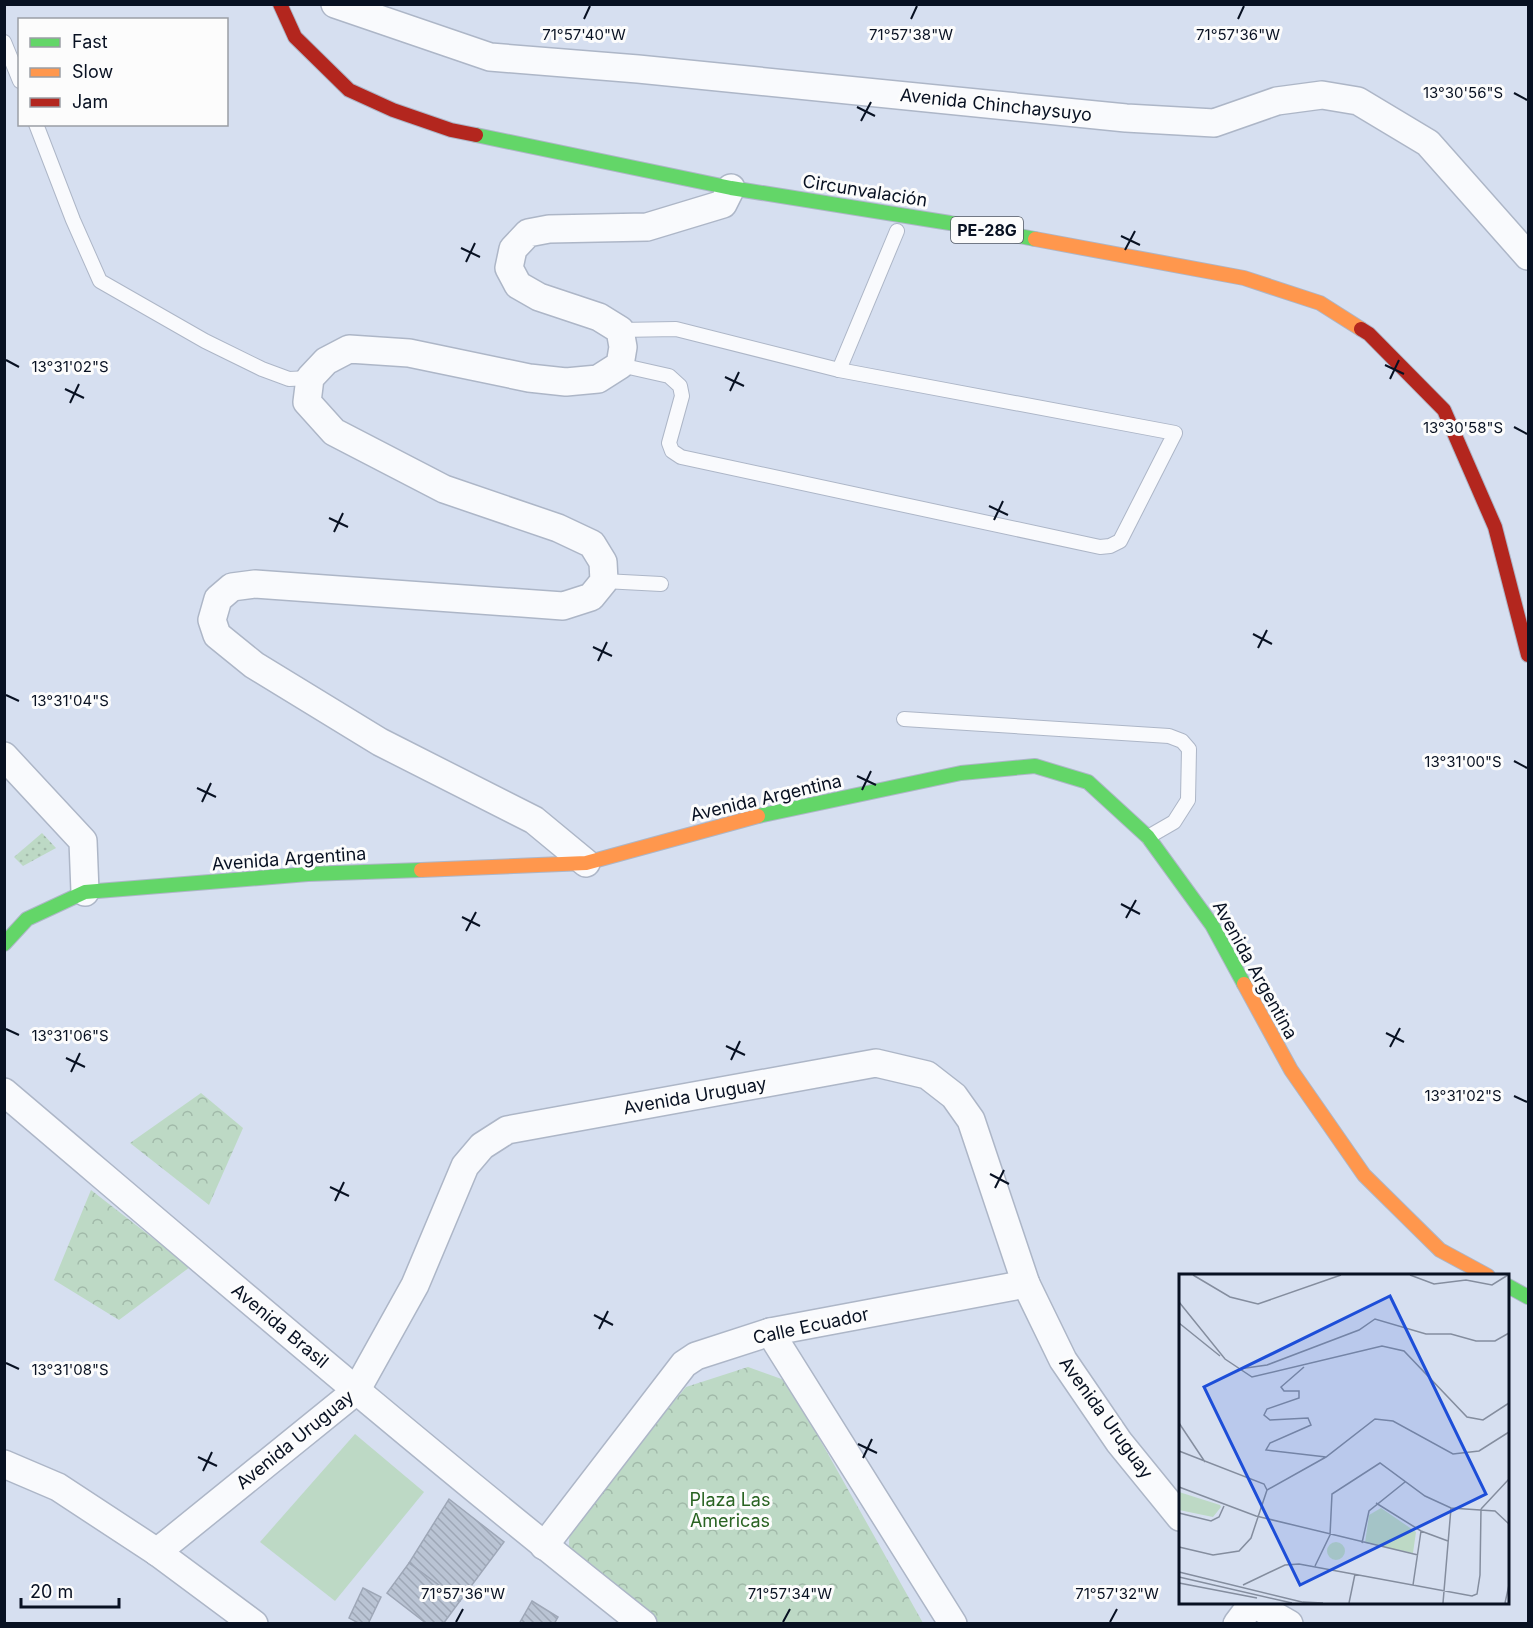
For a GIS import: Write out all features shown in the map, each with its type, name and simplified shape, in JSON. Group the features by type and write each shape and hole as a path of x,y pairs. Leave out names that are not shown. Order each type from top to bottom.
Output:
{"highway":[{"name":"Circunvalación","path":"280,4 294,37 350,90 393,111 451,130 731,188 950,223 1244,278 1320,303 1369,334 1444,410 1495,527 1528,655"},
{"name":"Avenida Argentina","path":"4,944 27,919 85,892 308,874 586,863 762,815 961,772 1035,766 1088,782 1148,837 1212,925 1291,1070 1364,1175 1440,1250 1486,1274"},
{"path":"1509,1287 1528,1297"}],"street":[{"name":"Avenida Chinchaysuyo","path":"335,4 490,57 638,69 1126,118 1214,123 1277,102 1322,95 1359,101 1428,143 1528,256"},
{"path":"586,863 534,820 380,742 254,665 217,635 212,620 218,599 232,587 255,584 563,606 591,597 604,581 603,562 592,544 558,528 444,489 334,432 307,402 310,378 326,361 349,349 409,353 529,378 566,382 598,379 620,364 623,347 620,330 599,317 539,297 518,285 509,268 513,249 528,233 549,229 647,227 723,204 731,188"},
{"path":"4,756 83,841 85,892"},
{"name":"Avenida Uruguay","path":"157,1552 356,1391 415,1285 465,1167 482,1146 507,1130 876,1063 927,1075 954,1095 971,1119 1026,1284 1063,1360 1119,1442 1179,1516"},
{"name":"Avenida Brasil","path":"4,1092 356,1391 544,1546 643,1623"},
{"name":"Calle Ecuador","path":"544,1546 684,1364 696,1356 770,1332 1026,1284"},
{"path":"770,1332 953,1623"},
{"path":"4,1464 57,1487 157,1552 254,1623"},
{"path":"1247,1610 1289,1623"}],"lane":[{"path":"4,42 18,76"},
{"path":"37,126 73,220 100,281 205,341 262,369 289,379 310,378"},
{"path":"838,370 897,231"},
{"path":"620,330 676,329 838,370 1174,433 1120,541 1110,546 1100,547 681,457 672,451 669,443 682,396 680,386 669,376 620,364"},
{"path":"604,581 661,584"},
{"path":"904,719 1169,736 1182,741 1189,749 1188,800 1174,822 1148,837"}],"green space":[{"path":"42,833 56,848 23,866 14,857"},
{"path":"201,1093 243,1128 209,1205 130,1143"},
{"path":"91,1190 190,1267 119,1320 54,1280"},
{"name":"Plaza Las Americas","path":"748,1367 787,1381 923,1623 650,1623 568,1559 570,1526 686,1387"},
{"path":"355,1434 424,1492 335,1601 260,1542"}],"building":[{"path":"449,1499 504,1542 460,1601 409,1563"},
{"path":"409,1563 460,1601 443,1624 427,1624 387,1593"},
{"path":"363,1588 381,1597 368,1624 360,1624 349,1618"},
{"path":"532,1601 558,1617 554,1624 519,1624"}],"traffic: fast":[{"path":"476,135 731,188 1035,239"},
{"path":"758,816 961,773 1035,766 1088,782 1148,837 1212,925 1244,984"},
{"path":"4,944 27,919 85,892 308,874 421,870"},
{"path":"1509,1287 1528,1297"}],"traffic: slow":[{"path":"1035,239 1244,278 1320,303 1361,329"},
{"path":"421,870 586,863 758,816"},
{"path":"1244,984 1291,1070 1364,1175 1440,1250 1484,1274"}],"traffic: jam":[{"path":"280,4 295,37 349,90 393,110 451,130 476,135"},
{"path":"1361,329 1369,334 1444,410 1495,527 1528,655"}]}
